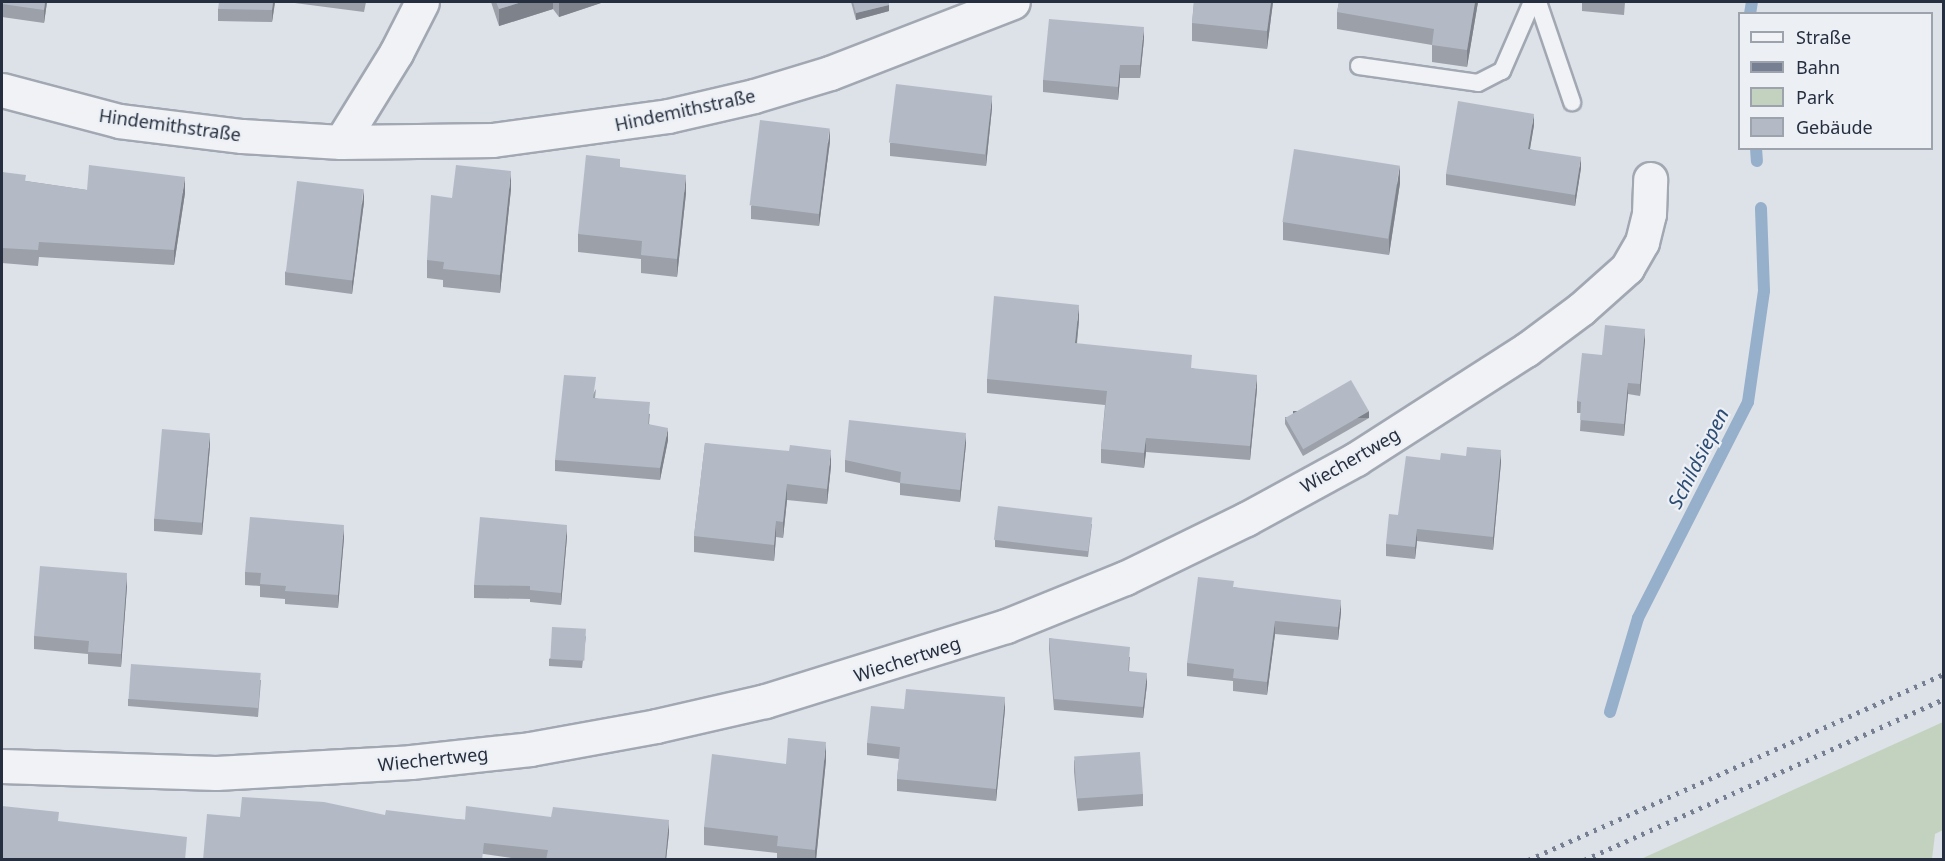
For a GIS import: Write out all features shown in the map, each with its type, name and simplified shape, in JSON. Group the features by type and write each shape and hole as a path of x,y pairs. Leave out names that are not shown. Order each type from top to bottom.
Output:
{"street":[{"path":"340,142 396,53 422,2"},
{"name":"Hindemithstraße","path":"2,90 119,121 242,136 340,142 493,140 668,116 754,96 830,72 1013,2"},
{"name":"Wiechertweg","path":"2,766 227,773 411,762 530,749 656,726 765,701 833,683 1006,626 1125,578 1246,519 1356,459 1526,350 1627,268 1642,242 1649,214 1650,179"}],"lane":[{"path":"1359,66 1478,83 1502,71 1532,2"},
{"path":"1538,2 1572,102"}],"green space":[{"path":"1943,722 1943,830 1935,834 1932,859 1641,859"}],"building":[{"path":"2,2 45,2 44,10 2,4"},
{"path":"219,2 273,2 272,10 218,9"},
{"path":"496,2 522,2 499,9"},
{"path":"853,2 889,2 889,5 856,13"},
{"path":"1194,2 1271,2 1267,31 1192,23"},
{"path":"1339,2 1475,2 1467,50 1432,45 1434,29 1337,12"},
{"path":"1049,19 1144,27 1140,65 1120,65 1118,87 1043,80"},
{"path":"896,84 992,96 985,154 889,143"},
{"path":"1458,101 1534,114 1528,149 1581,157 1575,195 1446,174"},
{"path":"760,120 829,129 819,214 750,205"},
{"path":"1294,149 1400,166 1388,239 1282,222"},
{"path":"586,155 620,159 620,167 686,175 677,259 641,255 642,241 578,234"},
{"path":"89,165 185,177 174,250 39,242 38,250 2,248 2,172 26,175 25,181 87,190"},
{"path":"456,165 511,171 500,275 443,269 444,262 427,260 431,195 452,198"},
{"path":"297,181 364,189 352,280 286,272"},
{"path":"994,296 1079,305 1075,343 1192,355 1191,368 1257,375 1250,446 1146,438 1144,453 1101,449 1107,391 987,379"},
{"path":"1605,325 1645,329 1640,384 1628,383 1624,424 1580,420 1581,402 1577,401 1582,353 1602,355"},
{"path":"564,375 596,377 593,398 650,402 648,424 668,428 660,468 555,460"},
{"path":"1351,380 1369,411 1303,449 1285,418"},
{"path":"849,420 966,433 960,490 900,483 901,472 845,460"},
{"path":"162,429 210,433 202,523 154,519"},
{"path":"705,443 789,451 790,445 831,450 827,489 787,484 783,522 776,521 774,545 694,536"},
{"path":"1467,447 1501,450 1493,537 1417,529 1415,547 1386,544 1389,514 1398,515 1406,456 1440,460 1441,453 1466,456"},
{"path":"998,506 1092,518 1088,551 994,540"},
{"path":"250,517 344,525 338,595 285,591 286,586 260,584 261,573 245,572"},
{"path":"480,517 567,525 561,593 530,590 530,586 474,585"},
{"path":"40,566 127,573 121,654 88,652 89,641 34,636"},
{"path":"1198,577 1234,581 1233,587 1341,600 1338,627 1275,621 1267,682 1233,678 1234,669 1187,663"},
{"path":"552,627 586,629 584,661 550,659"},
{"path":"1049,638 1130,647 1128,671 1147,673 1143,707 1054,699"},
{"path":"131,664 261,673 258,708 129,699"},
{"path":"906,689 1005,697 996,789 897,779 900,747 867,743 871,706 904,709"},
{"path":"788,738 826,742 815,850 777,846 778,836 704,827 712,754 786,764"},
{"path":"1140,752 1143,794 1077,799 1074,757"},
{"path":"242,797 324,802 385,815 386,810 465,820 466,806 551,817 553,807 669,820 665,860 546,860 548,850 484,843 482,860 203,860 207,814 240,817"},
{"path":"2,806 59,812 58,821 187,837 185,860 63,860 54,858 54,860 2,860"}],"waterway":[{"name":"Schildsiepen","path":"1750,12 1752,2"},
{"name":"Schildsiepen","path":"1756,150 1757,161"},
{"name":"Schildsiepen","path":"1610,712 1638,618 1748,402 1764,291 1761,208"}],"railway":[{"path":"1528,860 1944,674"},
{"path":"1584,860 1944,699"}]}
